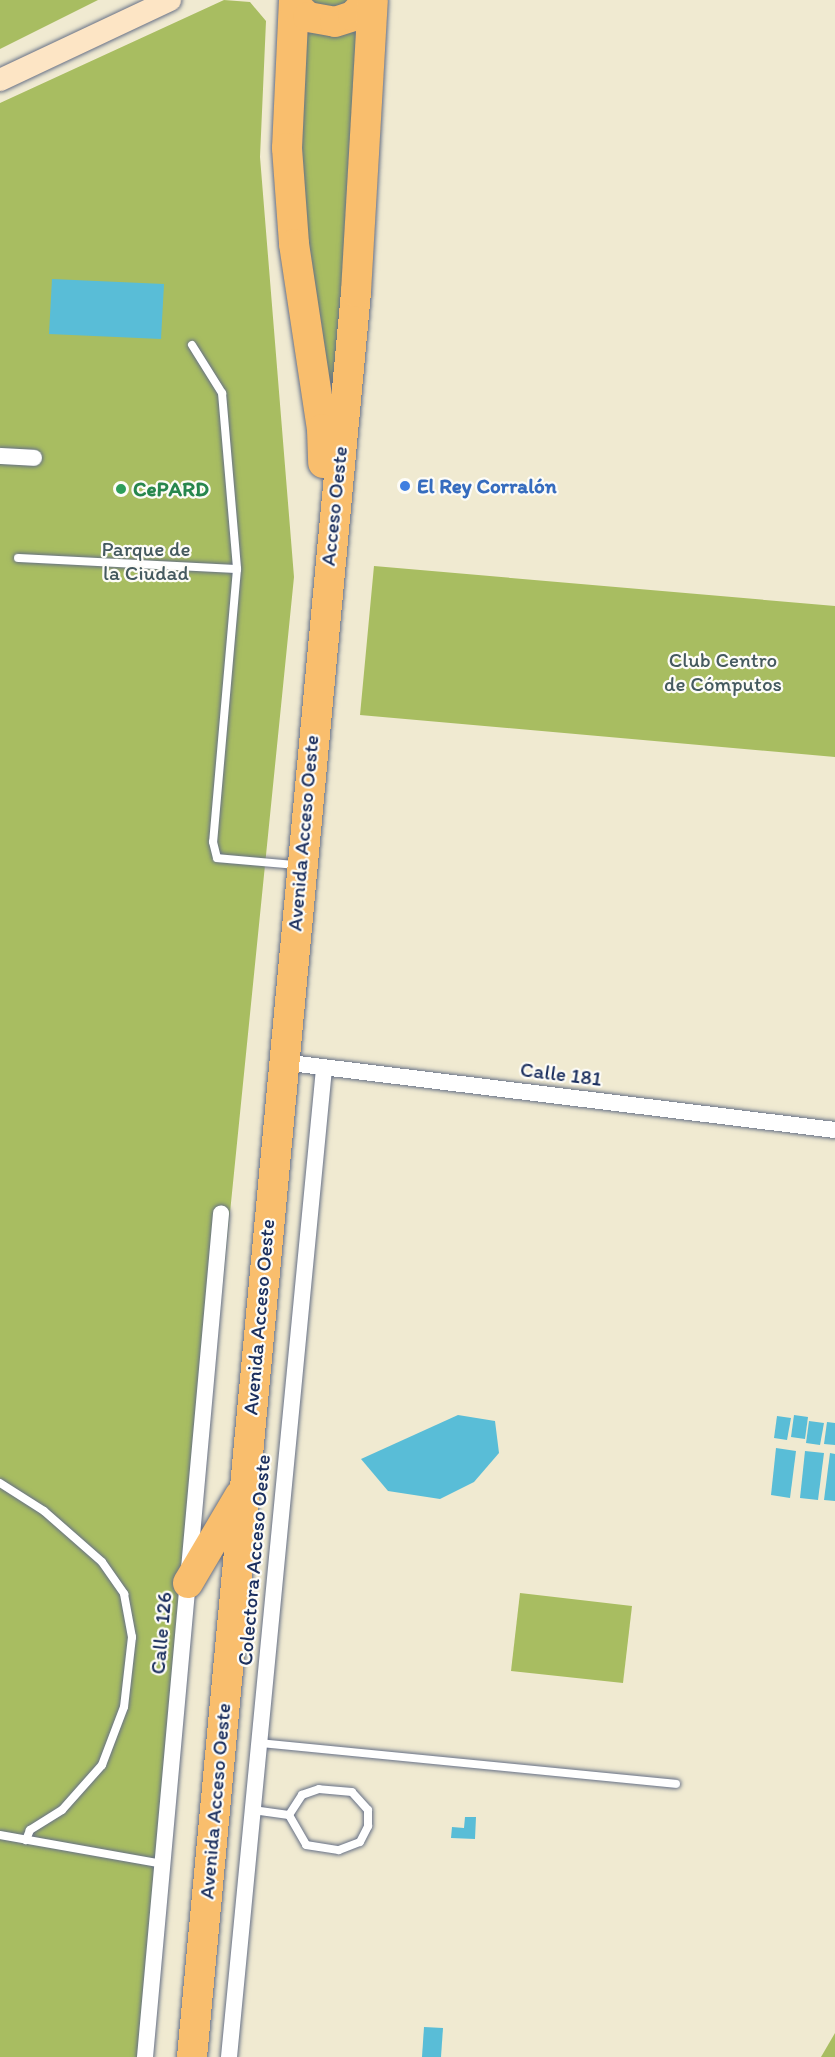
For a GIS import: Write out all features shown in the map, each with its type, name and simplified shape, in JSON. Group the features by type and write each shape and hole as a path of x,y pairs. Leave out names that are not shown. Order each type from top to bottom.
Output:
{"highway":[{"path":"291,1 308,17 335,22 353,16 368,0"},
{"name":"Acceso Oeste","path":"326,577 356,292 373,0"},
{"name":"Acceso Oeste","path":"291,1 286,148 294,244 322,429 326,577"},
{"name":"Avenida Acceso Oeste","path":"192,2057 326,577"},
{"path":"188,1583 244,1487"}],"street":[{"path":"0,80 170,0"},
{"path":"0,456 34,458"},
{"name":"Calle 181","path":"282,1062 835,1130"},
{"name":"Colectora Acceso Oeste","path":"230,2057 324,1068"},
{"name":"Calle 126","path":"145,2057 221,1214"}],"lane":[{"path":"192,345 222,393 237,568 213,842 217,858 300,865"},
{"path":"18,558 237,568"},
{"path":"0,1483 44,1511 102,1562 123,1594 132,1637 124,1707 102,1765 62,1810 30,1830 26,1840"},
{"path":"260,1743 676,1784"},
{"path":"319,1789 352,1792 368,1810 368,1826 360,1842 339,1850 306,1845 289,1815 302,1795 319,1789"},
{"path":"253,1810 289,1815"},
{"path":"0,1835 162,1864"}],"green space":[{"path":"0,0 98,0 0,49"},
{"name":"Parque de la Ciudad","path":"224,0 250,2 266,21 260,157 294,577 145,2057 0,2057 0,103"},
{"path":"310,0 360,0 350,9 314,6"},
{"path":"305,22 359,25 334,436 293,149"},
{"name":"Club Centro de Cómputos","path":"374,566 835,606 835,757 360,715"},
{"path":"520,1593 632,1606 623,1683 511,1671"},
{"path":"835,2033 835,2057 821,2057"}],"water":[{"path":"52,279 164,284 161,339 49,334"},
{"path":"458,1415 495,1421 499,1453 474,1482 440,1499 388,1491 361,1459"},
{"path":"794,1415 808,1417 805,1439 791,1437"},
{"path":"777,1416 791,1418 787,1440 774,1438"},
{"path":"809,1421 824,1423 820,1445 806,1443"},
{"path":"827,1422 835,1423 835,1445 824,1444"},
{"path":"776,1448 796,1451 790,1498 771,1495"},
{"path":"805,1451 824,1453 818,1500 800,1498"},
{"path":"830,1453 835,1454 835,1501 824,1500"},
{"path":"465,1817 476,1817 475,1839 451,1838 452,1827 464,1828"},
{"path":"424,2027 443,2028 441,2057 422,2057"}],"place":[{"name":"El Rey Corralón","path":"405,486"},
{"name":"CePARD","path":"121,489"}]}
